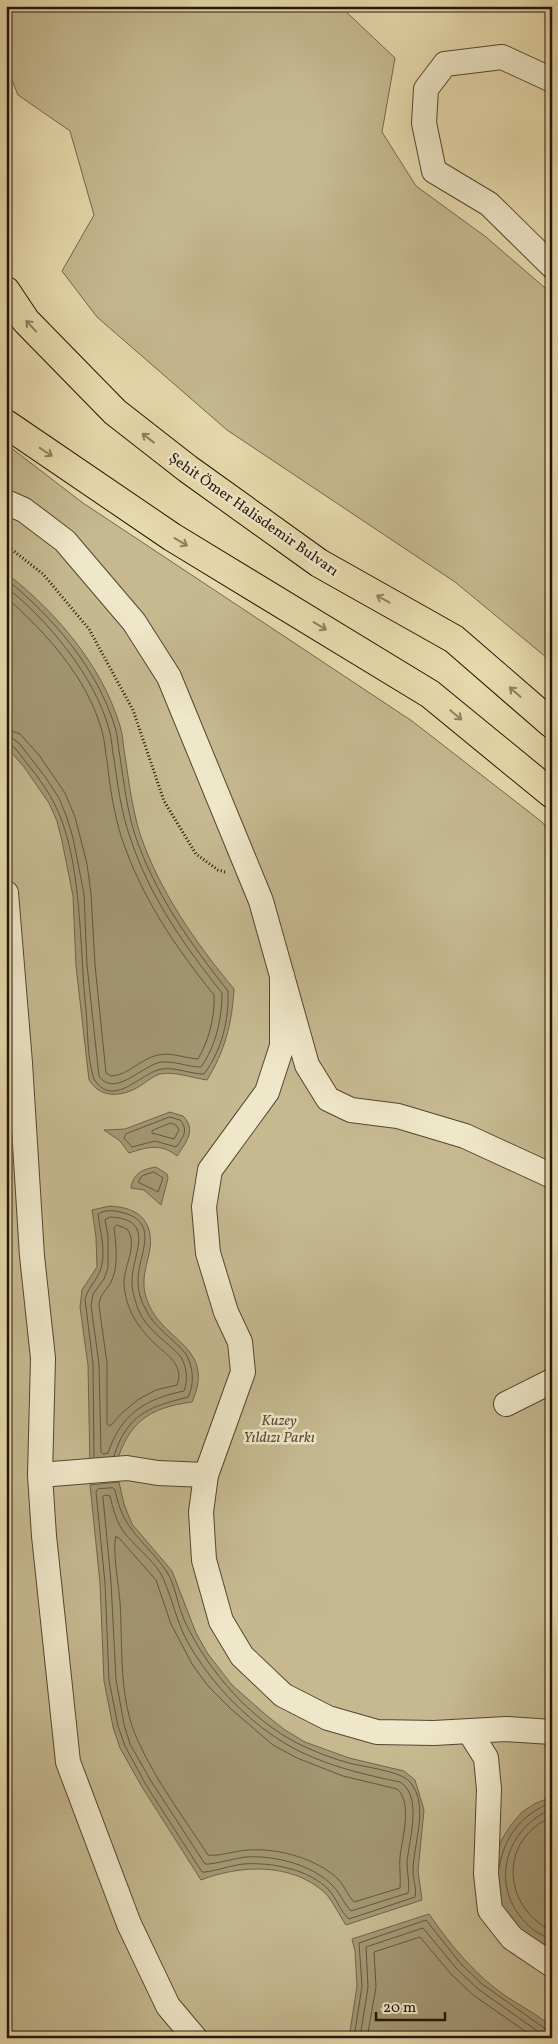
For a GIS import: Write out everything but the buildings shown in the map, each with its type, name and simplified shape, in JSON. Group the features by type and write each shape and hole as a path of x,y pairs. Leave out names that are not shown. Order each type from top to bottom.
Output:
{"highway":[{"name":"Şehit Ömer Halisdemir Bulvarı","path":"6,291 26,321 115,412 188,469 319,563 454,639 552,724"},
{"path":"6,424 172,537 430,694 552,794"}],"street":[{"path":"552,80 502,57 445,64 426,89 424,124 434,171 489,204 552,266"},
{"path":"6,502 24,510 65,541 134,622 169,677 261,900 307,1065 328,1099 351,1110 398,1116 465,1136 552,1176"},
{"path":"6,893 20,1062 32,1256 43,1358 40,1476 44,1536 68,1762 129,1924 168,2006 195,2038"},
{"path":"282,976 282,1046 267,1092 210,1170 204,1207 208,1253 226,1312 240,1342 243,1372 206,1475 201,1512 204,1560 221,1621 242,1656 283,1695 328,1718 378,1732 434,1733 506,1729 552,1732"},
{"path":"506,1404 552,1381"},
{"path":"40,1476 127,1468 158,1473 206,1475"},
{"path":"469,1731 486,1758 488,1789 486,1874 490,1910 512,1938 552,1965"}],"path":[{"path":"6,545 44,574 90,629 134,710 164,801 196,854 218,870 252,879"}],"green space":[{"path":"6,6 340,6 395,58 382,132 416,186 486,237 552,294 552,662 455,582 227,430 97,317 62,271 94,215 70,131 18,95 6,65"},
{"name":"Kuzey Yıldızı Parkı","path":"6,444 83,503 412,721 542,822 552,835 552,2038 18,2038 6,2022"}],"water":[{"path":"6,573 42,604 59,622 89,661 101,682 112,703 121,729 135,814 148,855 168,896 192,935 234,989 231,1013 223,1047 207,1080 165,1073 153,1077 122,1094 107,1094 94,1087 89,1080 76,966 73,896 62,841 57,821 49,803 24,767 6,746"},
{"path":"170,1112 183,1116 187,1121 190,1131 184,1146 177,1156 165,1149 154,1147 129,1153 120,1141 104,1130 125,1129"},
{"path":"156,1167 167,1174 168,1178 161,1205 144,1190 131,1188 136,1175"},
{"path":"110,1206 132,1211 142,1217 148,1227 150,1246 145,1273 145,1294 157,1318 193,1358 198,1369 198,1384 192,1402 163,1408 142,1420 127,1437 116,1464 90,1467 88,1365 80,1307 82,1290 97,1267 96,1237 92,1210"},
{"path":"119,1482 124,1504 132,1524 172,1571 196,1633 208,1654 232,1685 285,1730 305,1742 349,1758 404,1771 415,1780 424,1810 418,1871 422,1900 346,1925 325,1893 312,1883 281,1871 248,1869 232,1871 201,1880 142,1787 120,1748 113,1727 104,1681 100,1583 90,1485"},
{"path":"552,1797 552,1952 519,1933 500,1905 496,1855 502,1839 522,1812 536,1803"},
{"path":"429,1914 455,1949 474,1970 507,1997 552,2027 552,2038 349,2038 357,1986 355,1951 352,1939"}]}
